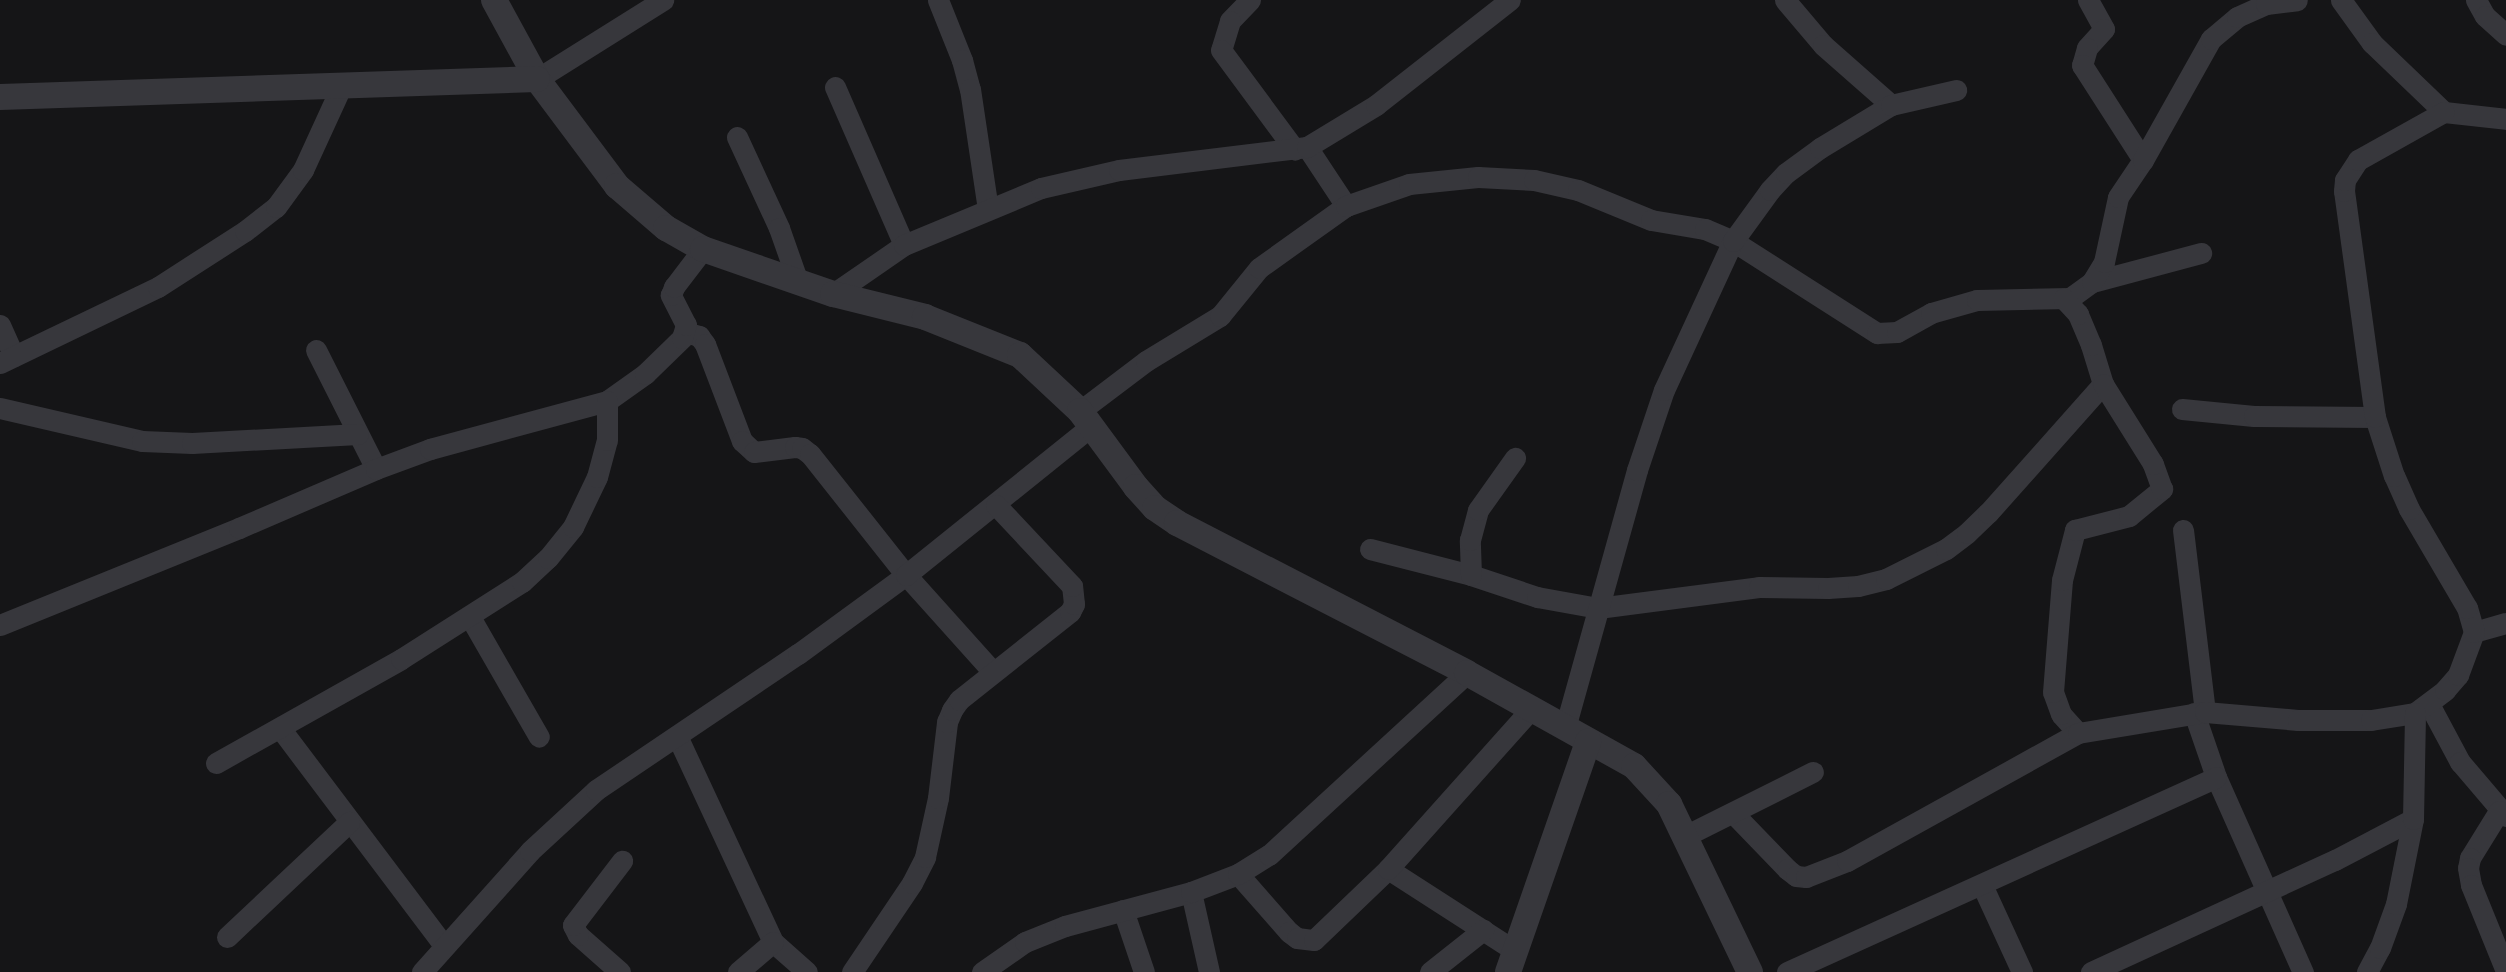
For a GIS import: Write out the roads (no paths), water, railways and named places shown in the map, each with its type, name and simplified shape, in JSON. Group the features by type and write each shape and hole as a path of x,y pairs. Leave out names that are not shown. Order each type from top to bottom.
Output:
{"street":[{"path":"494,0 537,79 617,186 666,228 703,249 832,294 925,317 992,341 1020,355 1040,371 1086,418 1136,487 1155,508 1177,523 1467,673 1634,766 1670,804 1750,972"},
{"path":"0,97 537,79 663,0"},
{"path":"938,0 962,60 970,89 988,209"},
{"path":"1250,0 1230,21 1221,50 1346,206"},
{"path":"832,294 904,245 988,209 1084,176 1301,148 1376,105 1510,0"},
{"path":"1785,0 1830,52 1891,105"},
{"path":"2088,0 2104,29 2087,48 2082,65 2143,160"},
{"path":"2092,282 2104,262 2118,197 2143,160 2211,39 2237,17 2266,4 2297,0"},
{"path":"2341,0 2372,43 2444,112"},
{"path":"2476,0 2485,16 2506,36"},
{"path":"0,325 7,359 158,287 245,231 276,207 303,170 341,87"},
{"path":"835,87 904,245"},
{"path":"1565,728 1637,470 1664,390 1733,241 1756,206 1787,173 1891,105 1956,89"},
{"path":"1733,813 1787,869 1796,876 1807,877 1847,862 2078,733 2199,713 2298,720 2371,720 2422,708 2458,675 2474,632 2467,608 2404,498 2375,418 2344,204 2345,180 2358,160 2444,112 2506,119"},
{"path":"737,137 779,228 798,282"},
{"path":"422,972 556,823 596,790 798,654 996,505 1146,361 1220,316 1259,268 1346,206 1409,184 1478,177 1534,180 1578,190 1651,220 1689,224 1733,241 1877,333 1898,332 1931,313 1977,300 2064,299 2092,282 2201,253"},
{"path":"0,625 430,449 607,401 645,374 685,332 686,325 671,295 674,287 703,249"},
{"path":"2064,299 2078,314 2103,384 2153,464 2162,489 2129,516 2075,530 2062,580 2053,692 2061,714 2078,733"},
{"path":"685,332 699,336 705,344 742,441 754,452 762,453 802,448 906,575 993,672"},
{"path":"316,350 376,469"},
{"path":"1370,549 1471,575 1546,599 1598,608 1759,587 1858,586 1896,575 1946,549 1967,533 2103,384"},
{"path":"216,762 280,728 470,617 522,582 548,558 573,527 597,477 607,440 607,401"},
{"path":"0,408 142,441 192,443 358,435"},
{"path":"2182,409 2254,416 2375,418"},
{"path":"1471,575 1470,540 1478,510 1484,497 1515,458"},
{"path":"852,972 912,883 925,857 936,810 947,722 952,710 959,700 1070,612 1075,596 1072,586 996,505"},
{"path":"2183,530 2199,713 2216,777 2303,972"},
{"path":"470,617 539,737"},
{"path":"2474,632 2506,623"},
{"path":"982,972 1035,938 1065,926 1191,892 1238,874 1269,855 1467,673"},
{"path":"2422,708 2460,762 2502,814 2470,858 2468,868 2470,885 2506,971"},
{"path":"2367,972 2396,904 2413,819 2422,708"},
{"path":"1238,874 1289,933 1306,941 1324,934 1388,869 1531,709"},
{"path":"280,728 444,946"},
{"path":"677,736 773,942 807,972"},
{"path":"1388,869 1483,930 1511,961 1588,742"},
{"path":"1685,836 1813,772"},
{"path":"1787,972 2216,777"},
{"path":"2091,972 2266,892 2413,819"},
{"path":"227,937 349,822"},
{"path":"620,972 578,935 573,925 622,861"},
{"path":"1982,885 2022,972"},
{"path":"1191,892 1209,972"},
{"path":"1123,910 1144,972"},
{"path":"1430,972 1483,930"},
{"path":"738,972 773,942"}]}
